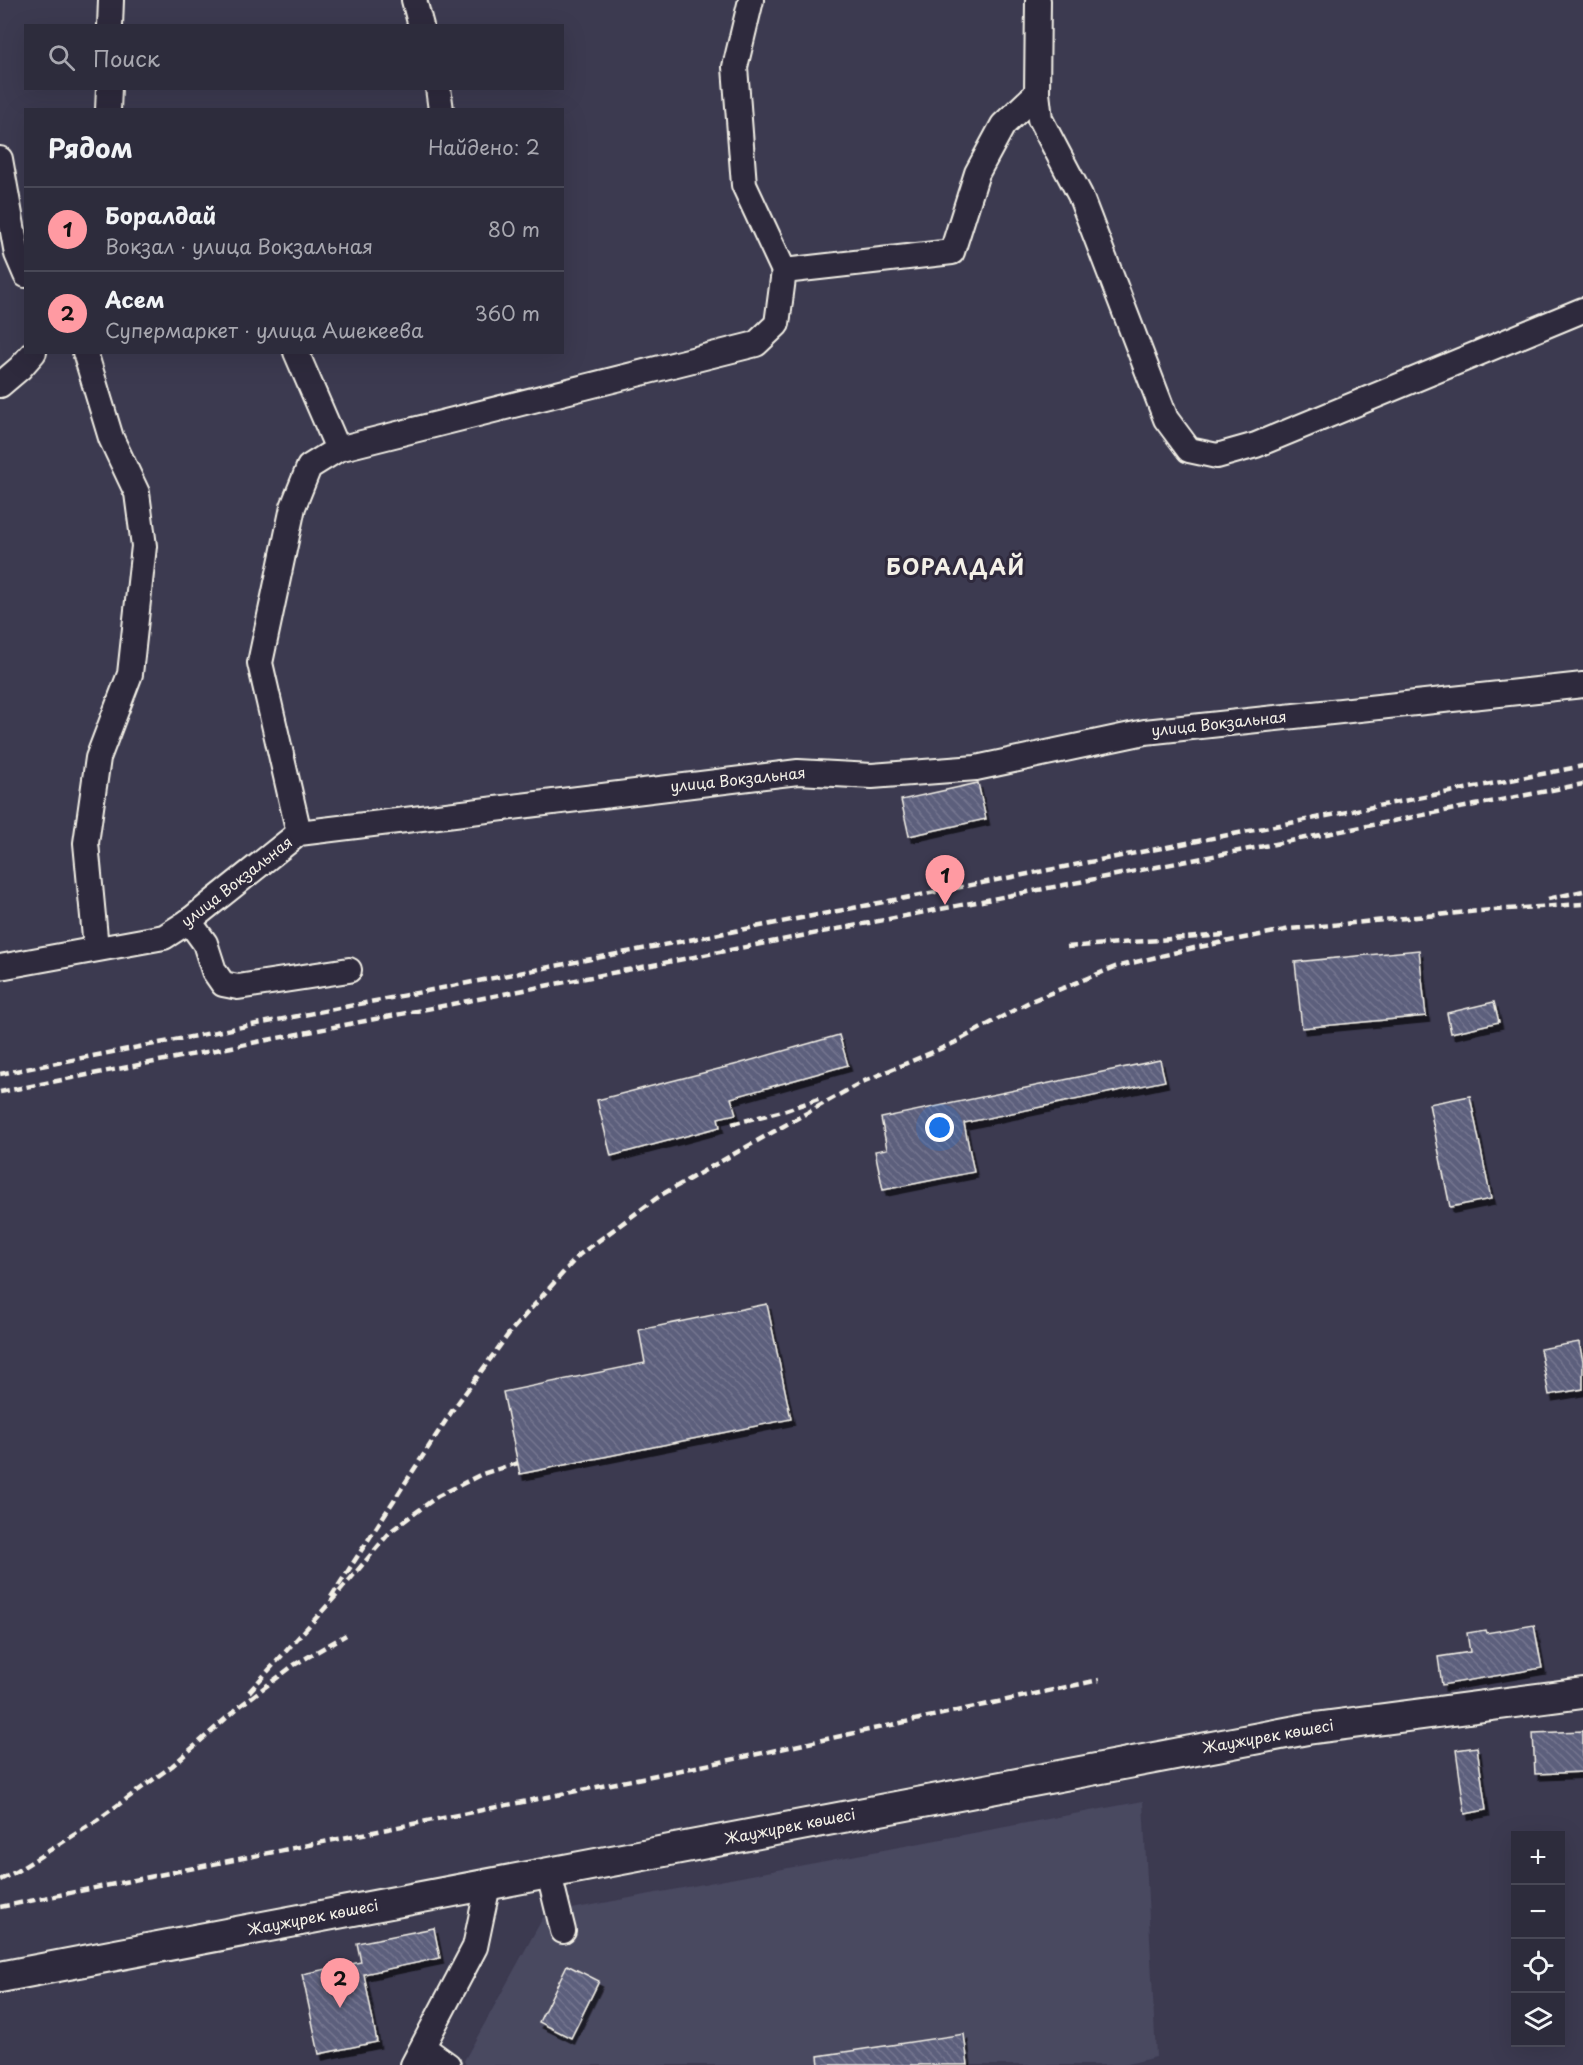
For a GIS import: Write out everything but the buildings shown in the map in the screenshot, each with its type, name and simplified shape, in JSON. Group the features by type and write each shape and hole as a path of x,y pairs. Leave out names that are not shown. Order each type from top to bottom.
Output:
{"main road":[{"name":"Жаужүрек көшесі","path":"0,1977 1307,1729 1583,1693"}],"street":[{"path":"110,24 111,0"},
{"path":"414,0 420,24"},
{"path":"299,833 260,663 293,507 309,467 338,448 756,344 777,324 784,271 744,185 735,66 751,0"},
{"path":"1038,0 1037,93 1040,119 1080,195 1166,419 1189,450 1217,456 1256,445 1583,310"},
{"path":"108,108 109,90"},
{"path":"438,90 441,108"},
{"path":"784,271 952,252 977,173 1003,125 1037,93"},
{"path":"0,159 17,254 24,270"},
{"path":"0,385 32,354"},
{"path":"86,354 111,438 137,493 144,546 130,674 98,758 86,843 96,948"},
{"path":"297,354 338,448"},
{"name":"улица Вокзальная","path":"0,966 164,937 189,921 299,833 798,772 872,776 976,768 1145,732 1583,685"},
{"path":"189,921 205,943 214,971 224,984 238,987 349,970"},
{"path":"549,1874 563,1931"},
{"path":"448,2065 418,2056 475,1947 488,1885"}],"shaded area":[{"path":"1143,1801 1156,2057 1124,2065 466,2065 464,2061 545,1914"}],"railway":[{"path":"0,1074 1583,766"},
{"path":"0,1092 1583,784"},
{"path":"1548,899 1583,891"},
{"path":"331,1597 452,1411 510,1332 579,1255 661,1195 860,1083 954,1043 1031,1001 1115,967 1194,948 1290,929 1479,911 1583,904"},
{"path":"1067,947 1224,935"},
{"path":"732,1124 821,1098"},
{"path":"249,1692 391,1531 438,1496 482,1474 518,1463"},
{"path":"0,1880 93,1823 172,1766 240,1706 294,1665 346,1635"},
{"path":"0,1907 721,1762 1099,1680"}],"place":[{"name":"Боралдай","path":"945,905"},
{"name":"Асем","path":"340,2008"}],"district":[{"name":"БОРАЛДАЙ","path":"956,568"}]}
